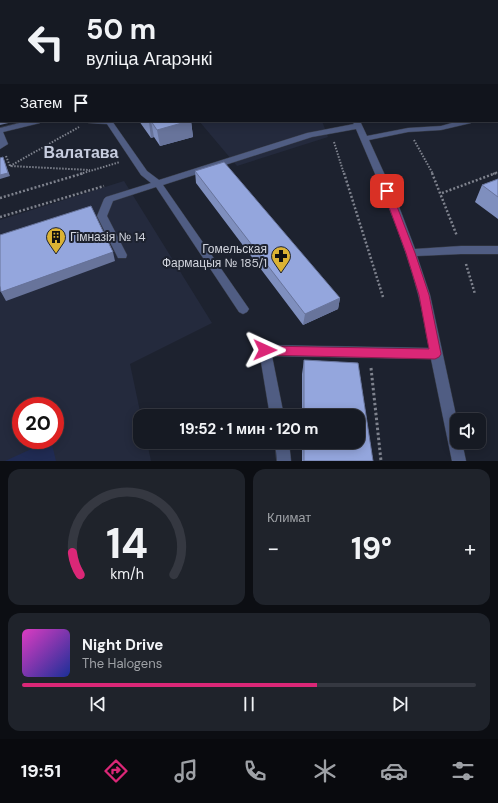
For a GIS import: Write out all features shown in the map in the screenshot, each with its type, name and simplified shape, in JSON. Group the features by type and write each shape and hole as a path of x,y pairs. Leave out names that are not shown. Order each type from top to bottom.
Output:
{"street":[{"path":"0,147 4,144 0,131 32,122"},
{"path":"85,123 109,122 144,173 158,184 243,309"},
{"path":"364,139 408,130 441,128 464,122"},
{"path":"122,255 102,216 110,199 310,135 357,123 392,204 411,253 424,295 435,354 459,461"},
{"path":"411,253 461,250 498,250"},
{"path":"276,409 265,350 435,354"},
{"path":"283,449 284,461"}],"path":[{"path":"10,166 85,123"},
{"path":"408,130 427,160 442,193 476,294"},
{"path":"325,132 333,140 383,297"},
{"path":"0,155 7,156 10,166"},
{"path":"0,198 134,159"},
{"path":"10,166 93,170"},
{"path":"442,193 498,172"},
{"path":"0,217 106,185"},
{"path":"369,353 381,461"}],"shaded area":[{"path":"200,122 322,122 328,137 237,166"},
{"path":"124,181 212,323 130,364 140,409 133,409 133,449 148,449 151,461 0,461 0,220"},
{"path":"31,449 53,449 56,461 5,461"}],"building":[{"path":"152,122 185,122 157,130"},
{"path":"3,157 8,173 0,175 0,158"},
{"path":"224,162 340,298 305,314 195,171"},
{"path":"498,179 498,197 482,185"},
{"name":"Гімназія № 14","path":"91,206 113,252 1,292 0,235"},
{"path":"304,360 358,363 373,461 304,461 304,449 365,449 365,409 304,409"}],"place":[{"name":"Гімназія № 14","path":"56,254"},
{"name":"Гомельская Фармацыя № 185/1","path":"281,273"}],"district":[{"name":"Валатава","path":"81,152"}],"route":[{"path":"265,350 435,354 424,295 411,253 387,191"}]}
